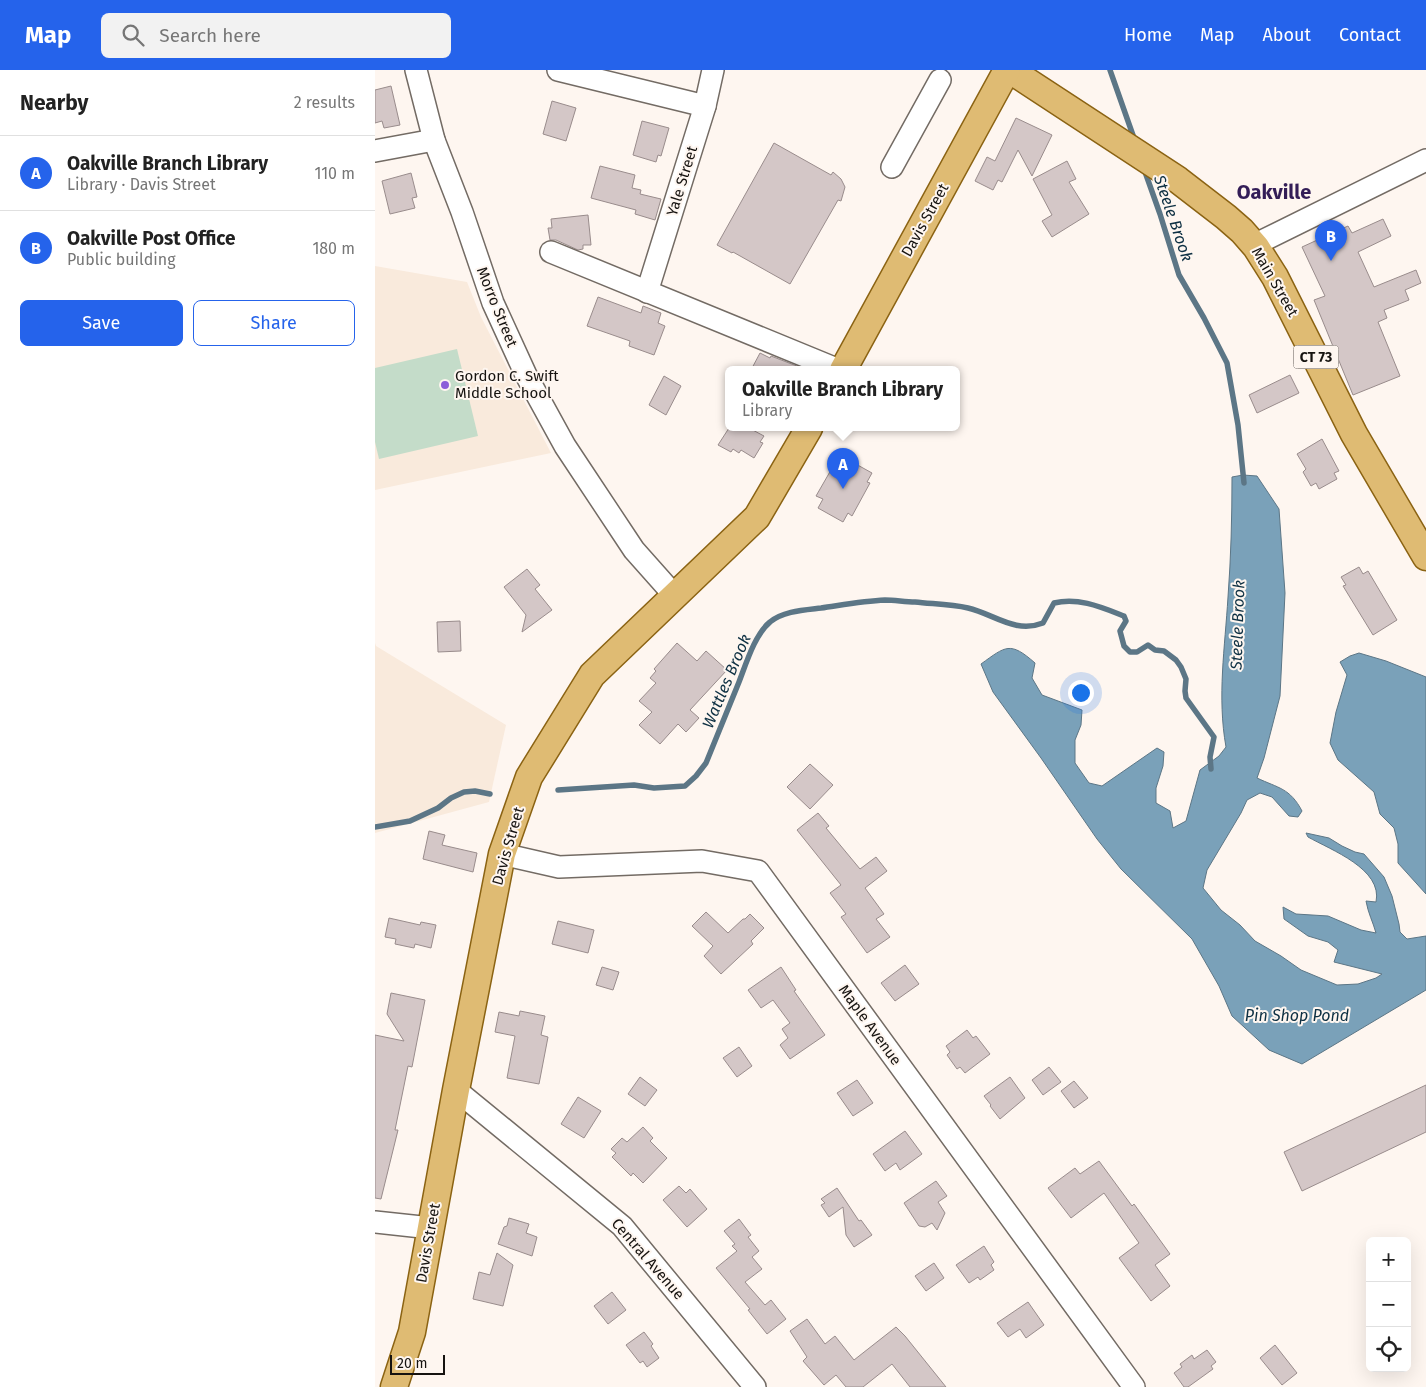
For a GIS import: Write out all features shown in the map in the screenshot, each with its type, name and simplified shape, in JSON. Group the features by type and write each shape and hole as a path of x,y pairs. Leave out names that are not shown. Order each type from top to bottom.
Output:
{"main road":[{"name":"Main Street","path":"1008,70 1178,180 1227,216 1242,231 1254,245 1275,277 1354,434 1426,557"},
{"name":"Davis Street","path":"845,366 1008,70"},
{"name":"Davis Street","path":"394,1387 412,1332 456,1090 502,854 529,777 592,676 757,517 807,431"}],"street":[{"name":"Morro Street","path":"416,70 434,140 493,303 526,375 565,446 634,550 675,595"},
{"path":"558,70 705,106"},
{"name":"Yale Street","path":"647,292 705,106 713,70"},
{"path":"892,167 940,80"},
{"path":"375,151 434,140"},
{"path":"1254,245 1426,160"},
{"path":"551,252 829,366"},
{"name":"Maple Avenue","path":"502,854 559,867 702,861 758,871 1135,1387"},
{"name":"Central Avenue","path":"456,1090 622,1226 755,1387"},
{"path":"375,1222 431,1228"}],"shaded area":[{"name":"Gordon C. Swift Middle School","path":"375,266 467,282 481,317 551,453 375,490"},
{"path":"375,643 376,646 506,725 489,802 375,833"}],"green space":[{"path":"457,349 478,436 379,459 375,442 375,368"}],"water":[{"name":"Pin Shop Pond","path":"1243,475 1257,476 1279,509 1285,593 1280,696 1257,778 1288,793 1302,811 1298,817 1289,816 1272,797 1260,793 1247,800 1207,870 1203,888 1221,910 1240,925 1255,941 1301,970 1337,985 1358,984 1376,978 1382,974 1334,962 1338,950 1328,942 1308,936 1284,919 1283,907 1296,914 1328,916 1361,930 1376,933 1366,901 1376,902 1376,890 1372,880 1364,870 1353,862 1308,837 1306,833 1329,838 1355,852 1364,854 1384,877 1392,896 1400,932 1407,939 1426,936 1426,990 1302,1064 1269,1050 1232,1016 1219,986 1192,939 1121,869 1097,839 993,692 981,664 996,653 1008,648 1020,651 1035,663 1032,678 1042,695 1082,710 1081,725 1075,740 1075,763 1089,783 1102,786 1157,748 1164,752 1163,766 1156,788 1156,803 1170,811 1173,828 1186,821 1200,770 1219,756 1226,747 1223,728 1222,691 1230,567 1232,477"},
{"path":"1359,653 1386,661 1426,677 1426,894 1398,863 1398,844 1394,828 1380,814 1374,792 1338,760 1330,743 1336,712 1347,675 1340,662"}],"building":[{"path":"391,86 400,125 384,128 382,121 375,123 375,90"},
{"path":"552,101 576,108 566,141 543,134"},
{"path":"1016,118 1052,135 1032,176 1018,150 1002,182 998,180 993,190 975,181 987,157 995,161"},
{"path":"642,121 669,128 661,156 658,155 656,162 633,155"},
{"path":"774,143 831,175 833,172 841,179 845,187 841,201 838,200 790,284 717,245"},
{"path":"1067,161 1076,179 1069,182 1089,214 1052,237 1042,221 1052,215 1033,179"},
{"path":"600,166 635,175 632,188 641,190 640,194 661,199 655,220 635,214 636,210 591,198"},
{"path":"411,173 417,197 412,198 415,208 390,214 382,181"},
{"path":"588,215 591,245 583,245 583,249 578,250 556,240 550,240 548,228 552,228 551,219"},
{"path":"1383,219 1391,236 1358,252 1374,287 1416,270 1421,283 1405,290 1409,300 1384,310 1387,318 1378,322 1400,376 1353,395 1314,300 1325,296 1302,247 1348,226 1352,233"},
{"path":"598,297 641,313 643,306 661,313 658,323 665,326 654,355 629,346 630,341 587,326"},
{"path":"760,353 797,366 753,366"},
{"path":"1290,375 1299,393 1257,413 1249,395"},
{"path":"664,376 681,386 666,415 649,405"},
{"path":"727,431 755,431 764,436 760,442 763,443 754,458 741,450 739,453 733,449 731,452 718,445"},
{"path":"1322,439 1339,471 1334,473 1337,479 1319,489 1316,483 1311,486 1303,472 1306,469 1297,454"},
{"path":"845,458 872,473 867,482 870,483 852,516 848,513 843,522 818,508 823,499 816,496 835,463 840,466"},
{"path":"1359,567 1363,574 1368,571 1397,620 1373,635 1343,586 1346,585 1341,577"},
{"path":"527,569 540,585 535,589 552,610 522,632 526,615 504,587"},
{"path":"460,621 461,651 438,652 437,622"},
{"path":"677,643 697,661 706,651 727,670 690,710 699,718 686,732 678,724 660,744 639,725 652,712 639,701 656,683 650,678 656,671 654,669"},
{"path":"810,764 833,785 810,809 787,787"},
{"path":"818,813 829,826 826,828 860,869 876,857 887,871 865,888 884,914 876,919 890,937 867,953 841,917 846,914 830,893 841,885 797,830"},
{"path":"429,831 445,835 442,845 477,853 473,872 423,859"},
{"path":"706,912 728,933 750,914 764,928 751,941 753,944 721,974 704,956 713,946 692,926"},
{"path":"389,918 420,925 421,922 436,925 431,948 415,944 414,948 395,944 396,939 385,937"},
{"path":"558,921 594,930 588,953 552,944"},
{"path":"905,965 919,984 895,1001 881,983"},
{"path":"602,967 619,972 613,990 596,985"},
{"path":"781,967 796,990 794,991 825,1035 790,1059 780,1045 788,1038 782,1029 790,1023 773,1000 761,1008 748,990"},
{"path":"391,993 425,1000 412,1067 408,1066 395,1130 398,1130 381,1199 375,1198 375,1035 404,1041 387,1014"},
{"path":"520,1011 545,1016 541,1035 548,1037 539,1084 507,1078 515,1036 495,1032 499,1012 519,1016"},
{"path":"967,1030 973,1038 976,1036 990,1054 965,1073 960,1067 957,1069 947,1055 950,1052 946,1046"},
{"path":"739,1047 752,1066 737,1077 723,1058"},
{"path":"1049,1067 1061,1082 1043,1095 1032,1080"},
{"path":"640,1077 657,1090 645,1106 628,1094"},
{"path":"1010,1077 1025,1098 1000,1119 984,1096"},
{"path":"857,1080 873,1103 853,1116 837,1093"},
{"path":"1074,1081 1088,1098 1074,1108 1061,1091"},
{"path":"1426,1085 1426,1132 1302,1191 1284,1152"},
{"path":"578,1097 601,1111 584,1138 561,1124"},
{"path":"643,1127 653,1138 650,1141 667,1158 643,1183 633,1173 631,1176 612,1157 616,1153 611,1149 622,1138 627,1142"},
{"path":"905,1131 922,1154 900,1170 896,1163 885,1171 873,1154"},
{"path":"1099,1161 1132,1206 1134,1204 1170,1254 1155,1265 1170,1286 1151,1301 1119,1258 1139,1243 1104,1193 1071,1218 1048,1188 1075,1168 1080,1174"},
{"path":"936,1181 947,1196 938,1202 945,1213 937,1230 932,1223 925,1227 919,1226 904,1203"},
{"path":"679,1186 686,1193 690,1189 707,1209 687,1227 663,1200"},
{"path":"837,1188 859,1221 861,1220 872,1235 854,1247 846,1235 843,1207 829,1217 821,1205 825,1203 821,1199"},
{"path":"509,1218 529,1224 526,1233 537,1237 532,1256 498,1244"},
{"path":"739,1219 751,1235 748,1237 759,1251 752,1257 762,1269 745,1282 765,1305 771,1300 786,1319 767,1334 748,1310 750,1309 716,1268 737,1251 732,1246 735,1244 724,1231"},
{"path":"984,1246 994,1262 991,1265 994,1270 980,1280 978,1277 969,1283 956,1265"},
{"path":"497,1253 513,1265 503,1306 473,1299 479,1272 490,1275"},
{"path":"934,1263 944,1278 926,1291 915,1276"},
{"path":"612,1292 626,1310 608,1324 594,1306"},
{"path":"1028,1302 1044,1325 1026,1338 1020,1329 1008,1337 997,1323"},
{"path":"807,1319 825,1344 835,1336 854,1360 896,1327 946,1387 910,1387 892,1364 863,1387 846,1387 836,1375 824,1385 803,1361 807,1357 790,1331"},
{"path":"644,1332 653,1344 651,1346 659,1358 647,1367 643,1361 640,1363 626,1345"},
{"path":"1275,1345 1297,1373 1282,1385 1260,1358"},
{"path":"1207,1350 1216,1362 1211,1366 1213,1369 1188,1387 1184,1387 1174,1373 1182,1367 1180,1364 1192,1355 1194,1359"}],"waterway":[{"name":"Steele Brook","path":"1110,70 1135,141"},
{"name":"Steele Brook","path":"1144,169 1179,275 1227,363 1238,425 1244,483"},
{"name":"Wattles Brook","path":"558,790 634,785 654,788 685,786 706,763 752,650 760,634 770,622 781,615 794,612 885,600 968,608 1014,625 1023,626 1043,623 1054,603 1063,601 1081,602 1124,616 1126,621 1120,631 1124,646 1130,652 1137,652 1148,645 1155,650 1164,651 1176,660 1181,667 1186,679 1186,698 1214,737 1210,757 1211,769"},
{"name":"Wattles Brook","path":"375,827 410,821 438,808 451,798 464,792 475,791 490,794"}],"place":[{"name":"Oakville Post Office","path":"1331,261"},
{"name":"Gordon C. Swift Middle School","path":"445,385"},
{"name":"Oakville Branch Library","path":"843,489"}],"district":[{"name":"Oakville","path":"1274,192"}]}
